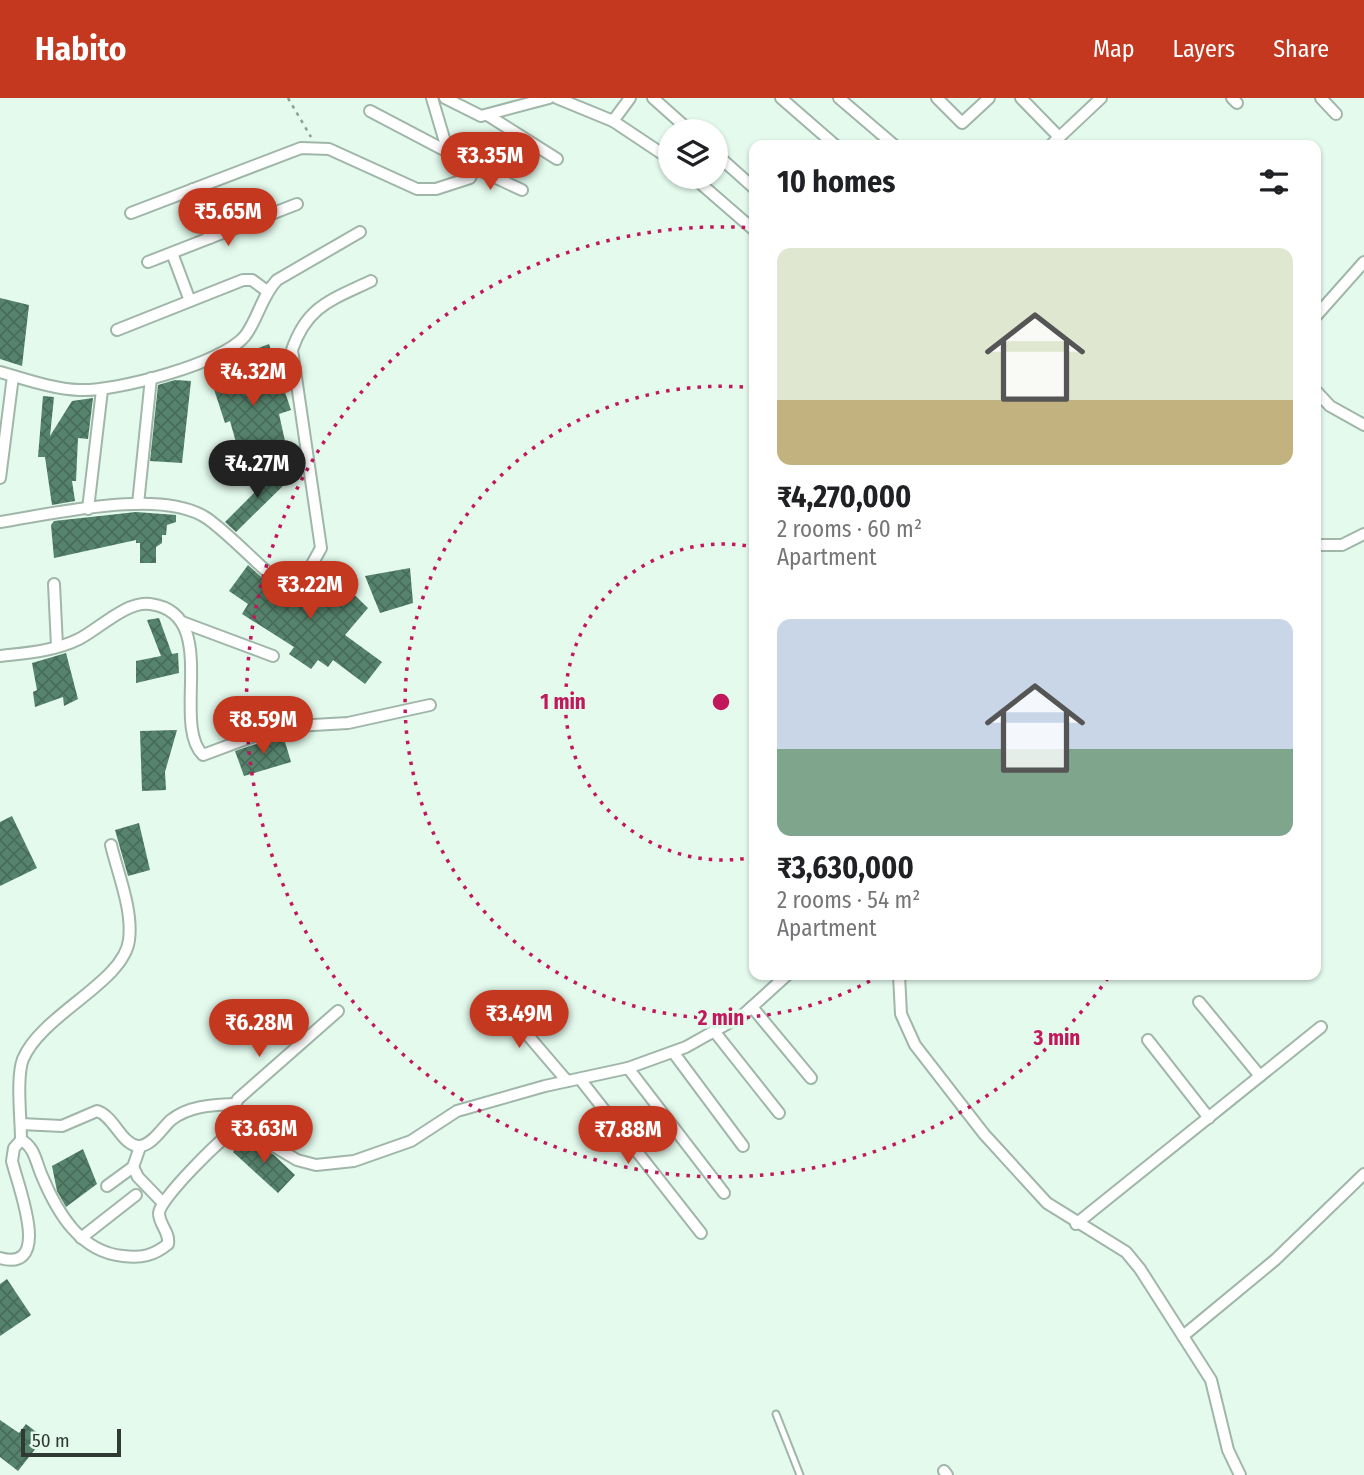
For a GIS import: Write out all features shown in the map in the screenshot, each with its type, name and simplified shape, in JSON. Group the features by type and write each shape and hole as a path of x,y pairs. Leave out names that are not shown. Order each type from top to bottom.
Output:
{"street":[{"path":"432,98 449,152"},
{"path":"445,98 473,113 489,116 557,159"},
{"path":"489,116 550,98"},
{"path":"557,98 613,121 658,151"},
{"path":"613,121 630,98"},
{"path":"653,98 677,119"},
{"path":"781,98 829,140"},
{"path":"839,98 888,140"},
{"path":"937,98 962,123 989,98"},
{"path":"1021,98 1054,140"},
{"path":"1056,140 1101,98"},
{"path":"1321,98 1336,114"},
{"path":"370,111 471,166 522,190"},
{"path":"131,213 301,148 315,146 329,149 417,189 436,189 470,178 475,172 471,166"},
{"path":"728,165 749,184"},
{"path":"193,189 211,237"},
{"path":"707,189 749,226"},
{"path":"148,262 297,204"},
{"path":"0,372 76,390 102,390 151,378 229,349 245,336 267,291 276,280 360,232"},
{"path":"172,253 190,301"},
{"path":"1321,310 1364,262"},
{"path":"117,330 243,280 251,280 267,291"},
{"path":"0,522 138,504 185,509 206,518 273,577 284,581 305,577 321,548 292,350 303,322 317,307 371,281"},
{"path":"0,478 13,376"},
{"path":"138,504 151,378"},
{"path":"88,509 102,390"},
{"path":"1321,396 1330,405 1364,425"},
{"path":"1321,545 1342,545 1364,534"},
{"path":"54,584 57,646"},
{"path":"0,656 78,640 122,612 145,603 168,607 183,622 273,656"},
{"path":"183,622 194,676 190,729 193,746 203,755 278,727 348,723 430,705"},
{"path":"0,1258 15,1258 26,1253 32,1241 12,1161 14,1148 20,1140 22,1063 31,1043 46,1026 107,976 122,958 129,942 128,915 111,845"},
{"path":"20,1140 32,1149 51,1197 64,1219 81,1238 98,1250 118,1256 150,1256 168,1244 169,1238 159,1217 163,1203 233,1130 247,1127 288,1155 316,1165 354,1161 411,1141 457,1111 567,1081 628,1068 673,1052 752,1007 782,980"},
{"path":"899,980 901,1014 915,1045 934,1073 984,1134 1047,1203 1076,1224 1126,1252 1212,1380 1228,1450 1240,1475"},
{"path":"496,998 567,1081"},
{"path":"1199,1002 1260,1076"},
{"path":"752,1007 811,1078"},
{"path":"107,1186 133,1167 140,1147 148,1143 172,1119 193,1108 234,1104 338,1011"},
{"path":"1076,1224 1321,1027"},
{"path":"714,1031 779,1113"},
{"path":"1148,1040 1209,1118"},
{"path":"673,1052 743,1146"},
{"path":"628,1068 724,1193"},
{"path":"580,1079 701,1233"},
{"path":"233,1130 234,1104"},
{"path":"21,1125 62,1126 97,1111 106,1116 131,1144 140,1147"},
{"path":"133,1167 138,1177 163,1203"},
{"path":"1183,1336 1275,1259 1364,1174"},
{"path":"81,1238 136,1195"}],"lane":[{"path":"776,1414 800,1475"}],"path":[{"path":"288,98 315,146"}],"building":[{"path":"0,298 29,305 22,366 0,359"},
{"path":"269,344 291,410 279,414 289,459 238,477 230,449 237,446 230,421 225,423 207,368"},
{"path":"175,380 191,381 182,463 150,461 158,385"},
{"path":"43,396 54,397 50,436 72,401 93,398 88,439 78,438 76,481 72,481 75,501 52,505 45,457 38,457"},
{"path":"278,469 290,479 236,532 225,522"},
{"path":"136,512 176,515 176,522 167,525 166,535 162,535 162,543 156,547 156,563 140,563 140,543 136,543 136,540 54,558 51,525 54,521"},
{"path":"248,565 268,583 286,589 302,599 331,572 368,608 345,635 382,662 365,684 333,660 328,667 318,660 311,669 289,654 294,647 242,614 248,604 229,591"},
{"path":"410,568 413,603 380,613 365,576"},
{"path":"159,618 172,654 178,653 179,673 136,683 136,661 161,656 147,620"},
{"path":"66,653 78,699 64,706 63,697 35,707 33,692 37,690 32,663"},
{"path":"177,730 165,772 166,790 142,791 140,731"},
{"path":"283,735 291,762 244,776 235,751"},
{"path":"12,816 37,868 0,886 0,822"},
{"path":"139,823 150,870 128,876 115,830"},
{"path":"245,1138 274,1155 295,1175 278,1193 233,1152"},
{"path":"83,1149 97,1184 66,1207 57,1191 52,1166"},
{"path":"7,1279 31,1315 0,1336 0,1284"},
{"path":"0,1420 19,1433 26,1424 44,1438 18,1471 0,1457"}]}
